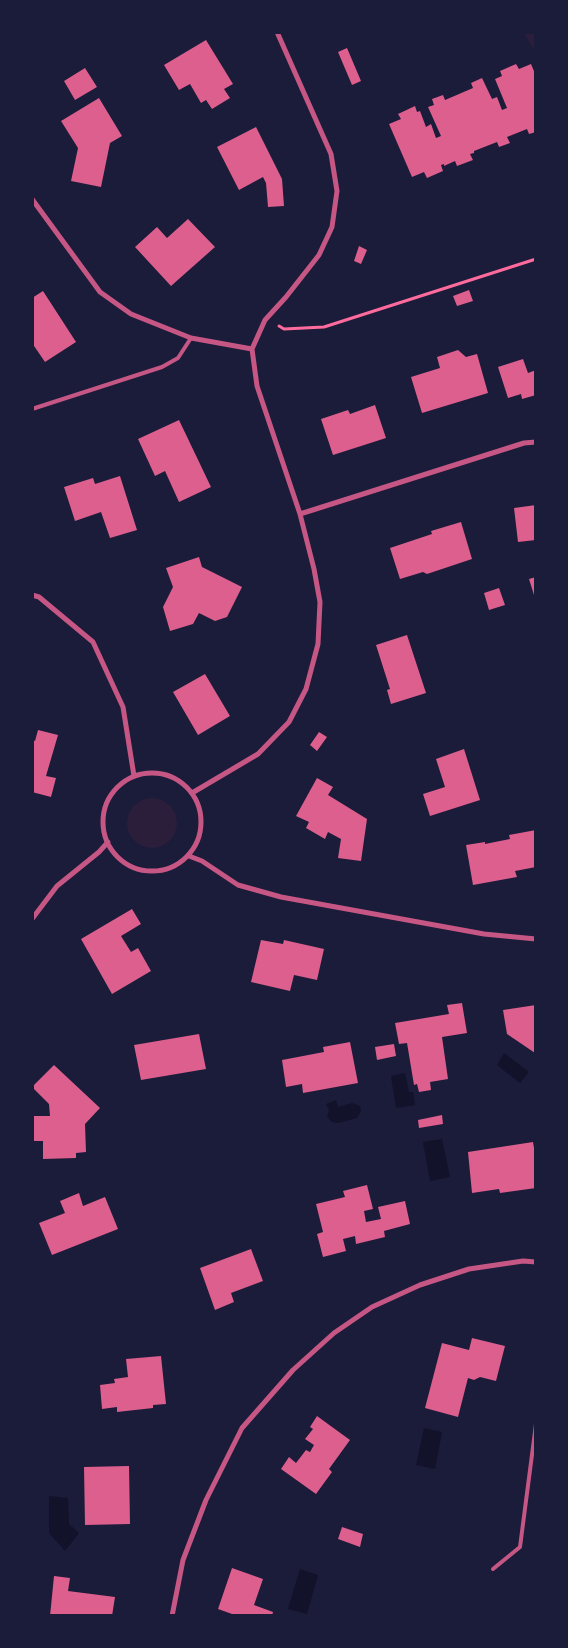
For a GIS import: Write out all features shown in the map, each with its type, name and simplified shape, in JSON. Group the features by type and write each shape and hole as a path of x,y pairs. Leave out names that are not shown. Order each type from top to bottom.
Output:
{"street":[{"path":"192,793 258,754 289,722 306,689 318,644 320,602 314,569 300,514 257,386 252,349 265,320 286,297 318,255 332,227 337,191 331,154 277,32"},
{"path":"32,199 100,292 131,314 190,338 252,349"},
{"path":"300,514 524,443 536,442"},
{"path":"32,595 39,597 92,642 123,706 134,776"},
{"path":"150,773 166,775 180,782 192,793 199,808 202,824 198,841 189,856 176,865 160,871 144,870 129,865 116,855 108,842 104,826 105,811 111,796 121,784 134,776 150,773"},
{"path":"32,919 57,886 99,852 108,842"},
{"path":"189,856 238,885 281,897 484,934 536,939"},
{"path":"172,1616 183,1560 206,1500 242,1428 293,1370 334,1333 372,1307 420,1285 469,1269 523,1261 536,1262"}],"lane":[{"path":"32,409 162,367 178,358 190,338"},
{"path":"493,1569 520,1547 536,1424"}],"path":[{"path":"265,320 284,329 324,327 536,259"}],"shaded area":[{"path":"524,33 535,33 535,52"},
{"path":"147,798 157,798 170,805 177,818 177,828 170,841 157,848 147,848 138,844 131,837 127,828 127,818 131,809 138,802"},
{"path":"504,1053 529,1072 520,1083 497,1065"},
{"path":"405,1073 409,1092 413,1092 415,1105 396,1108 391,1076"},
{"path":"336,1100 338,1107 352,1103 360,1106 361,1111 357,1118 338,1123 332,1122 327,1116 329,1110 326,1104"},
{"path":"442,1139 450,1177 430,1181 423,1142"},
{"path":"424,1428 442,1432 435,1469 416,1465"},
{"path":"49,1496 68,1498 69,1524 79,1533 65,1551 49,1533"},
{"path":"300,1569 318,1575 307,1614 288,1609"}],"building":[{"path":"206,40 233,84 224,89 230,98 212,109 206,100 201,103 190,84 179,90 164,65"},
{"path":"347,48 361,81 352,85 338,52"},
{"path":"516,64 519,69 531,64 536,76 536,132 529,134 527,129 507,137 510,143 499,147 497,142 474,151 474,153 470,154 473,160 457,166 455,161 444,166 444,164 441,165 443,171 427,178 424,172 412,177 389,124 401,119 398,114 415,106 417,112 420,111 426,127 431,124 436,138 441,136 428,107 434,105 432,99 443,95 445,100 473,88 471,83 482,78 492,99 497,97 502,110 507,108 495,79 502,76 500,71"},
{"path":"85,68 97,87 75,100 64,81"},
{"path":"99,98 122,136 110,143 101,187 71,181 78,148 61,121"},
{"path":"256,127 282,179 284,206 268,207 266,183 263,177 239,190 217,147"},
{"path":"188,219 215,247 171,286 135,247 157,227 167,238"},
{"path":"359,246 367,250 361,264 354,261"},
{"path":"469,290 473,301 457,306 453,296"},
{"path":"43,291 76,342 45,362 32,343 32,298"},
{"path":"458,350 466,357 477,354 488,393 422,413 411,377 440,368 437,357"},
{"path":"523,359 528,373 536,370 536,395 522,399 521,394 508,398 498,367"},
{"path":"375,405 386,438 333,455 321,419 348,410 350,414"},
{"path":"179,420 211,487 179,502 165,471 155,476 138,439"},
{"path":"120,476 137,530 110,538 101,512 75,521 64,487 93,478 95,484"},
{"path":"536,505 536,540 518,542 514,508"},
{"path":"461,522 472,559 427,574 423,572 400,579 390,548 432,534 431,531"},
{"path":"199,557 202,567 242,587 227,617 215,621 199,613 193,624 170,631 163,607 173,587 166,568"},
{"path":"536,577 536,594 534,595 529,579"},
{"path":"499,588 505,605 489,610 484,593"},
{"path":"407,635 426,693 391,704 387,690 390,689 376,645"},
{"path":"205,674 230,716 198,735 173,692"},
{"path":"38,730 58,735 46,776 56,778 51,797 32,792 32,740 35,741"},
{"path":"319,732 327,737 317,751 310,745"},
{"path":"464,749 480,800 430,816 423,794 445,787 436,759"},
{"path":"317,778 333,787 328,795 367,819 361,861 338,858 341,839 328,832 325,839 306,828 309,822 296,816"},
{"path":"536,830 536,867 515,871 517,877 473,885 466,845 485,842 485,844 510,839 509,835"},
{"path":"132,909 141,924 121,936 131,952 138,948 151,971 112,994 81,939"},
{"path":"261,940 283,944 284,940 324,949 317,980 294,975 290,991 251,982"},
{"path":"462,1003 467,1033 442,1037 448,1079 430,1082 431,1090 419,1092 417,1084 414,1085 407,1043 399,1044 395,1023 449,1014 447,1005"},
{"path":"536,1005 535,1053 507,1034 503,1010"},
{"path":"199,1034 206,1069 141,1080 134,1045"},
{"path":"350,1042 358,1083 303,1093 302,1084 286,1087 282,1060 324,1052 323,1047"},
{"path":"394,1044 396,1056 377,1060 375,1047"},
{"path":"54,1065 100,1108 85,1124 86,1152 76,1153 76,1158 43,1159 43,1141 33,1141 33,1116 50,1116 49,1104 32,1087"},
{"path":"442,1115 443,1124 419,1128 418,1120"},
{"path":"533,1142 536,1160 536,1188 500,1193 499,1189 472,1193 468,1152"},
{"path":"367,1185 373,1209 364,1211 366,1222 381,1219 378,1207 405,1201 410,1224 384,1231 385,1237 356,1244 355,1236 343,1239 346,1251 323,1257 317,1234 323,1232 316,1204 345,1197 343,1191"},
{"path":"79,1193 83,1206 105,1197 118,1229 52,1255 39,1223 65,1213 60,1201"},
{"path":"251,1249 263,1281 231,1293 234,1302 215,1310 200,1268"},
{"path":"472,1338 505,1346 496,1381 480,1377 474,1380 468,1378 458,1417 425,1408 442,1343 469,1350"},
{"path":"161,1356 166,1404 153,1405 153,1408 117,1412 117,1407 102,1409 100,1385 115,1383 114,1379 128,1377 126,1359"},
{"path":"317,1416 350,1440 329,1469 332,1472 316,1494 281,1469 289,1457 296,1463 306,1450 310,1452 314,1445 305,1439 313,1429 310,1427"},
{"path":"129,1466 130,1524 85,1525 84,1467"},
{"path":"342,1527 363,1534 360,1547 338,1539"},
{"path":"232,1568 263,1579 254,1605 273,1612 272,1616 231,1616 232,1614 218,1609"},
{"path":"54,1576 70,1578 68,1591 115,1597 112,1616 50,1616"}]}
